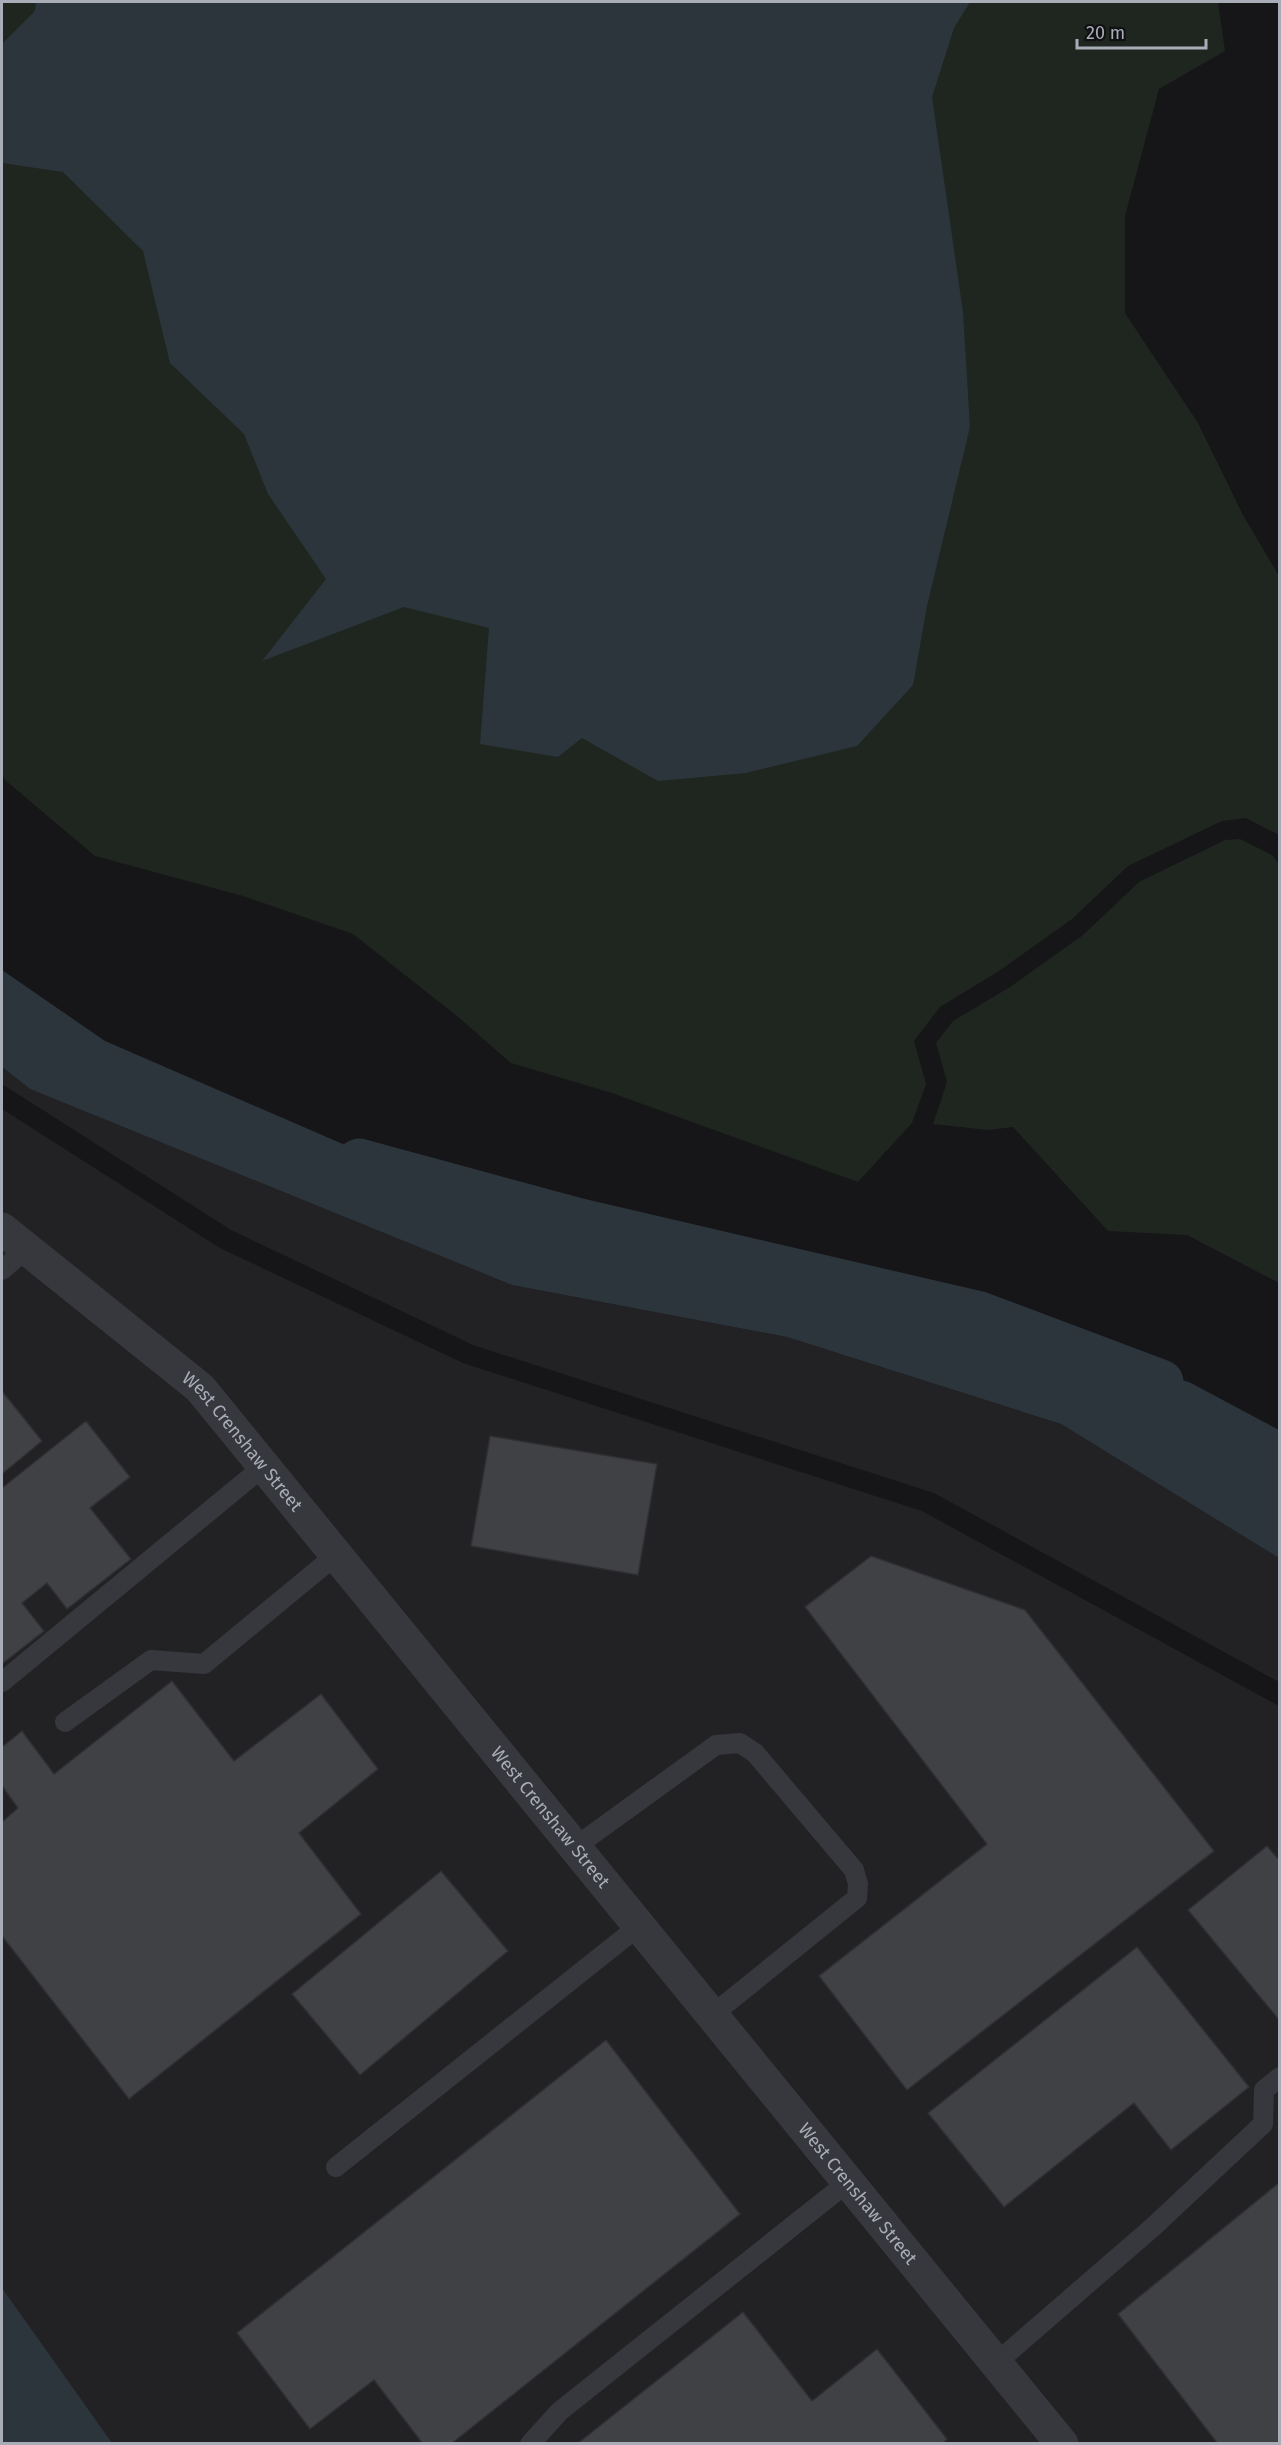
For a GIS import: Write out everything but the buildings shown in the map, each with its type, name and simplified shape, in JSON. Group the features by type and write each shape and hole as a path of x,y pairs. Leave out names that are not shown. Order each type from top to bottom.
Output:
{"street":[{"name":"West Crenshaw Street","path":"14,1239 200,1388 1062,2444"}],"lane":[{"path":"2,1270 14,1239"},
{"path":"2,1682 264,1466"},
{"path":"65,1722 151,1660 204,1664 336,1555"},
{"path":"575,1847 717,1745 740,1743 755,1753 854,1870 858,1884 857,1898 712,2015"},
{"path":"336,2167 639,1926"},
{"path":"996,2363 1153,2227 1263,2124 1264,2090 1280,2077"},
{"path":"530,2444 560,2411 848,2182"}],"shaded area":[{"path":"2,2 1218,2 1225,51 1159,89 1125,216 1125,313 1198,423 1243,515 1279,576 1279,835 1246,818 1222,821 1128,866 1072,919 999,971 940,1007 914,1041 926,1084 912,1123 858,1182 612,1093 511,1063 457,1016 353,934 243,896 95,856 5,780 2,774"},
{"path":"36,2 970,2 954,28 932,97 963,312 970,427 927,606 913,685 857,746 746,773 658,781 582,738 558,757 480,744 489,628 404,607 262,661 326,579 268,494 244,434 170,363 143,251 63,172 2,163 2,44 35,11"},
{"path":"1240,839 1272,855 1279,864 1279,1283 1187,1235 1108,1231 1013,1127 988,1130 933,1124 947,1082 936,1043 953,1021 1010,987 1083,935 1139,882 1225,840"},
{"path":"2,970 105,1041 472,1200 1189,1382 1279,1430 1279,1558 1061,1424 787,1337 512,1285 30,1089 2,1067"},
{"path":"2,1067 30,1089 512,1285 787,1337 1061,1424 1279,1558 1279,1682 934,1493 473,1345 231,1230 2,1084"},
{"path":"2,1109 220,1248 463,1363 922,1511 1279,1706 1279,2443 2,2443"},
{"path":"2,2288 112,2443 2,2443"}],"waterway":[{"path":"359,1161 580,1221 980,1314 1161,1382"}]}
